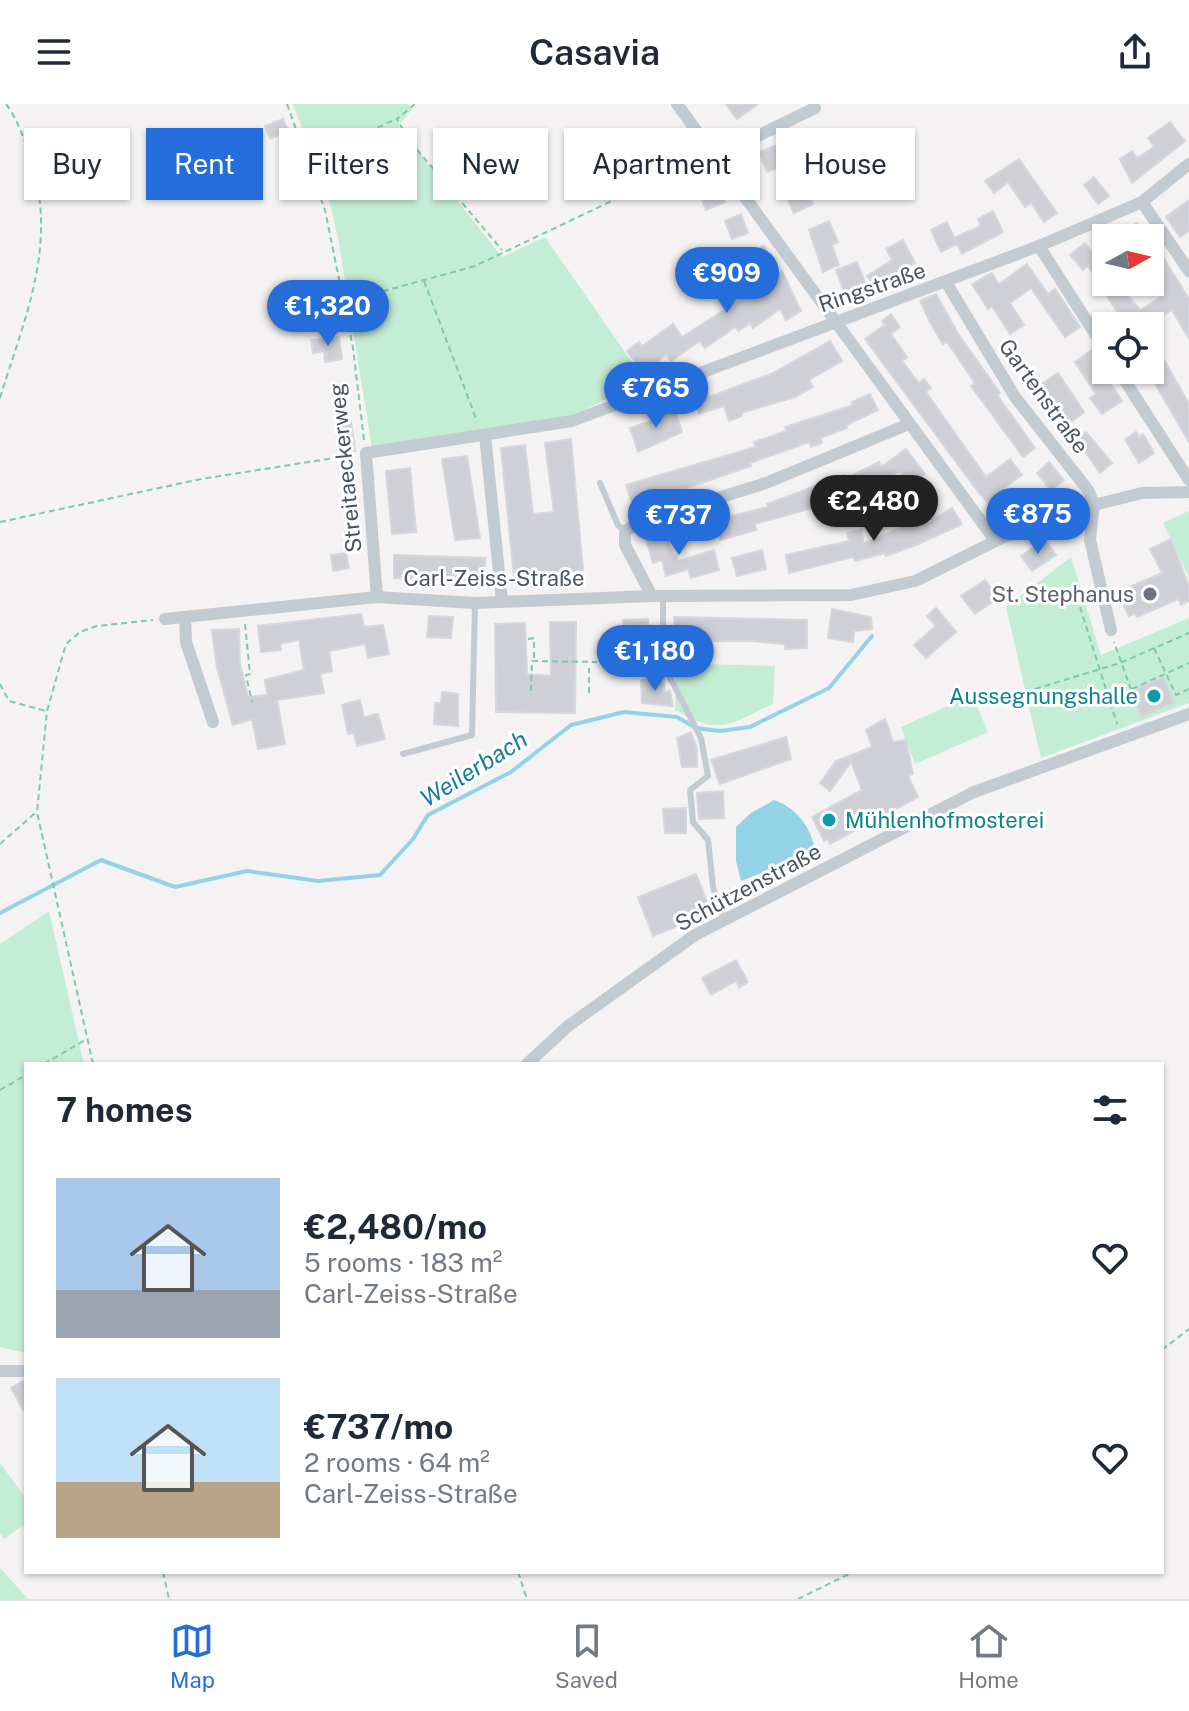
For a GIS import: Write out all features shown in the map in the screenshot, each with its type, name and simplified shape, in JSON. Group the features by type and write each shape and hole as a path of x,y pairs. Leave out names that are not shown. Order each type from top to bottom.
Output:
{"street":[{"path":"677,104 694,128"},
{"path":"760,133 815,108"},
{"name":"Ringstraße","path":"366,453 572,421 1039,246 1142,202 1189,164"},
{"path":"746,200 994,539"},
{"path":"1142,202 1189,271"},
{"path":"1039,246 1092,329"},
{"name":"Gartenstraße","path":"946,282 1015,397 1088,490 1094,503"},
{"path":"1127,384 1189,480"},
{"path":"658,596 625,545 625,531 639,523 766,483 909,424"},
{"path":"482,436 502,602"},
{"name":"Streitaeckerweg","path":"366,453 377,597"},
{"name":"Carl-Zeiss-Straße","path":"165,619 377,597 475,603 658,596 851,595 915,581 994,539 1042,518 1142,493 1189,492"},
{"path":"1094,503 1090,540 1111,630"},
{"path":"185,617 186,642 213,722"},
{"name":"Schützenstraße","path":"529,1062 568,1026 695,935 974,792 1189,714"},
{"path":"0,1371 24,1371"}],"lane":[{"path":"600,483 618,525 625,531"},
{"path":"658,596 663,664 701,738 708,776 690,790 693,822 708,840 713,887 724,920"},
{"path":"403,754 472,735 475,603"}],"path":[{"path":"0,398 39,269 44,226 38,182 26,143 6,104"},
{"name":"Streitaeckerweg","path":"287,104 325,210 344,302 366,453"},
{"path":"377,128 397,119 413,105"},
{"path":"397,119 408,139 503,251"},
{"path":"344,302 475,266 615,200"},
{"path":"424,280 482,436"},
{"path":"0,522 201,479 366,453"},
{"path":"1080,607 1117,724"},
{"path":"243,611 250,674 246,675 252,702"},
{"path":"93,1062 37,812 47,711 66,644 80,632 97,626 165,619"},
{"path":"1111,630 1133,695 1111,706"},
{"path":"1035,689 1120,663 1189,633"},
{"path":"528,639 534,638 531,691"},
{"path":"1154,648 1176,695 1189,689"},
{"path":"534,661 597,662"},
{"path":"1131,689 1189,663"},
{"path":"589,668 589,693"},
{"path":"0,684 9,701 47,711"},
{"path":"0,844 37,812"},
{"path":"47,1062 87,1039"},
{"path":"0,1090 24,1076"},
{"path":"1164,1348 1189,1329"},
{"path":"163,1574 169,1599"},
{"path":"519,1574 527,1599"},
{"path":"798,1599 849,1574"}],"green space":[{"path":"293,104 408,104 412,109 398,126 400,128 302,128"},
{"path":"417,150 433,170 433,200 457,200 502,257 545,237 645,381 571,416 372,448 329,200 417,200"},
{"path":"1189,511 1189,577 1163,523"},
{"path":"1071,557 1101,655 1189,618 1189,703 1041,758 1006,607"},
{"path":"668,663 775,666 773,704 725,725 691,718 675,710 676,679"},
{"path":"972,695 988,732 915,764 901,727"},
{"path":"49,911 84,1062 24,1062 24,1353 0,1347 0,944"},
{"path":"0,1463 24,1496 24,1524 4,1539 0,1533"},
{"path":"0,1568 28,1599 0,1599"}],"water":[{"path":"774,800 790,808 802,820 811,835 815,852 741,881 736,861 736,827 751,813"}],"building":[{"path":"726,104 758,104 737,119"},
{"path":"283,119 287,128 279,128 279,135 270,139 265,126"},
{"path":"1170,122 1185,141 1132,183 1120,159 1132,151 1137,158 1154,147 1148,138"},
{"path":"776,145 776,168 767,172 760,152"},
{"path":"1019,159 1057,213 1044,222 1031,203 1025,207 1008,182 994,193 985,181"},
{"path":"1094,177 1109,196 1098,204 1084,185"},
{"path":"702,200 724,200 725,202 706,210"},
{"path":"788,200 811,200 813,204 794,213"},
{"path":"1189,200 1189,231 1180,237 1166,217"},
{"path":"993,211 1003,232 962,254 957,244 941,252 931,230 947,222 954,238 981,226 978,219"},
{"path":"741,214 748,233 732,239 725,221"},
{"path":"829,221 838,242 832,245 839,265 823,272 809,230"},
{"path":"903,240 915,263 899,271 906,284 896,290 888,277 875,286 867,276 892,260 886,249"},
{"path":"1085,243 1092,252 1092,272 1088,266 1083,270 1070,255"},
{"path":"764,246 779,273 782,271 801,311 786,320 780,309 753,328 750,323 738,331 735,327 705,348 700,341 671,361 666,355 643,372 627,351 639,342 642,346 673,324 682,337 760,287 745,257"},
{"path":"1164,259 1189,299 1189,339 1172,310 1164,315 1162,311 1117,312 1107,296 1128,296 1140,310 1164,296"},
{"path":"857,262 866,285 845,293 836,270"},
{"path":"1027,264 1048,294 1055,289 1080,327 1065,337 1031,288 1010,303 1024,325 1010,334 992,306 988,309 972,284 992,273 999,284"},
{"path":"936,294 959,335 1000,393 997,395 1035,448 1023,457 971,386 975,383 947,342 943,344 932,326 920,301"},
{"path":"891,314 900,327 891,334 907,357 902,361 919,383 924,379 931,388 926,392 986,477 1010,459 1022,475 988,503 865,339 885,325 882,321"},
{"path":"339,337 342,359 325,362 324,351 313,353 311,340"},
{"path":"830,341 842,361 809,380 813,387 795,397 741,413 742,416 729,421 724,406 699,414 693,396 707,392 709,397 771,374"},
{"path":"1092,350 1092,384 1111,384 1122,401 1102,414 1090,398 1096,394 1075,362"},
{"path":"1164,360 1189,404 1189,442 1155,384 1164,384"},
{"path":"1058,373 1084,412 1066,426 1039,386"},
{"path":"870,394 878,410 846,425 847,428 820,438 822,443 811,447 809,442 750,463 751,466 633,506 626,485 756,447 754,442 787,431 785,427 853,405 852,402"},
{"path":"674,408 682,432 638,452 630,428 661,418 659,413"},
{"path":"351,421 355,451 339,453 335,423"},
{"path":"1086,432 1112,463 1100,473 1077,440"},
{"path":"1136,432 1139,437 1143,434 1154,453 1139,463 1125,439"},
{"path":"571,439 583,570 568,572 570,584 556,586 554,572 514,577 501,448 525,445 533,514 554,512 545,443"},
{"path":"906,449 925,474 910,485 900,471 875,483 878,489 869,494 863,482 818,500 820,506 755,524 756,530 720,540 715,520 768,507 767,504 845,475 847,478 879,462 881,467"},
{"path":"467,456 480,538 455,540 442,459"},
{"path":"1049,462 1064,480 1051,490 1037,473"},
{"path":"410,468 416,532 392,534 386,471"},
{"path":"952,508 962,524 916,545 886,556 885,553 855,561 853,557 789,573 786,555 849,541 847,533 861,530 864,544 922,518 925,524"},
{"path":"1069,521 1072,532 1050,537 1047,526"},
{"path":"664,529 673,556 676,555 678,561 714,550 719,570 691,578 688,569 666,576 662,560 653,563 645,535"},
{"path":"1171,539 1189,586 1189,601 1181,605 1178,599 1137,617 1135,613 1129,616 1121,600 1127,598 1123,590 1162,573 1150,549"},
{"path":"1045,540 1056,555 1032,571 1021,556"},
{"path":"762,550 766,569 737,576 732,558"},
{"path":"346,553 349,568 333,571 331,555"},
{"path":"394,555 485,558 484,581 394,578"},
{"path":"985,580 998,598 975,614 961,596"},
{"path":"936,608 956,632 926,658 914,645 936,626 927,616"},
{"path":"832,609 871,617 872,629 854,631 853,642 828,638"},
{"path":"361,614 364,627 383,625 389,654 368,658 365,644 329,651 332,671 320,674 324,693 277,700 285,744 258,749 252,719 233,725 217,668 212,630 239,629 240,664 248,697 267,695 265,680 304,670 299,640 280,644 281,650 261,652 258,626"},
{"path":"429,616 453,617 451,638 427,637"},
{"path":"674,617 807,620 807,648 785,649 785,644 751,641 675,641"},
{"path":"648,619 649,650 625,650 623,620"},
{"path":"550,622 576,622 575,713 496,712 495,624 525,623 527,674 551,676"},
{"name":"Aussegnungshalle","path":"1163,677 1174,703 1141,717 1134,697 1140,695 1137,688"},
{"path":"664,679 664,692 670,691 673,706 642,703 641,680"},
{"path":"442,692 458,694 458,726 434,724 435,703 441,703"},
{"path":"360,700 364,717 378,714 385,739 357,746 354,733 348,734 342,705"},
{"path":"885,719 893,742 906,740 913,774 908,776 918,797 830,844 827,839 824,841 812,817 862,790 851,762 830,791 820,783 836,761 872,747 866,730"},
{"path":"691,732 697,749 697,767 682,767 677,738"},
{"path":"786,737 791,759 720,784 711,760"},
{"path":"723,791 724,818 699,819 697,793"},
{"path":"686,808 686,833 665,833 663,809"},
{"path":"696,874 711,913 653,936 638,897"},
{"path":"736,960 748,982 739,987 736,981 711,995 702,978"},
{"path":"24,1381 24,1411 11,1388"}],"waterway":[{"name":"Weilerbach","path":"0,913 101,860 175,887 247,871 318,881 380,875 413,839 428,815 511,772 571,725 624,712 677,717 696,728 720,731 750,727 829,688 872,636"}],"place":[{"name":"St. Stephanus","path":"1150,594"},
{"name":"Aussegnungshalle","path":"1154,696"},
{"name":"Mühlenhofmosterei","path":"829,820"}]}
